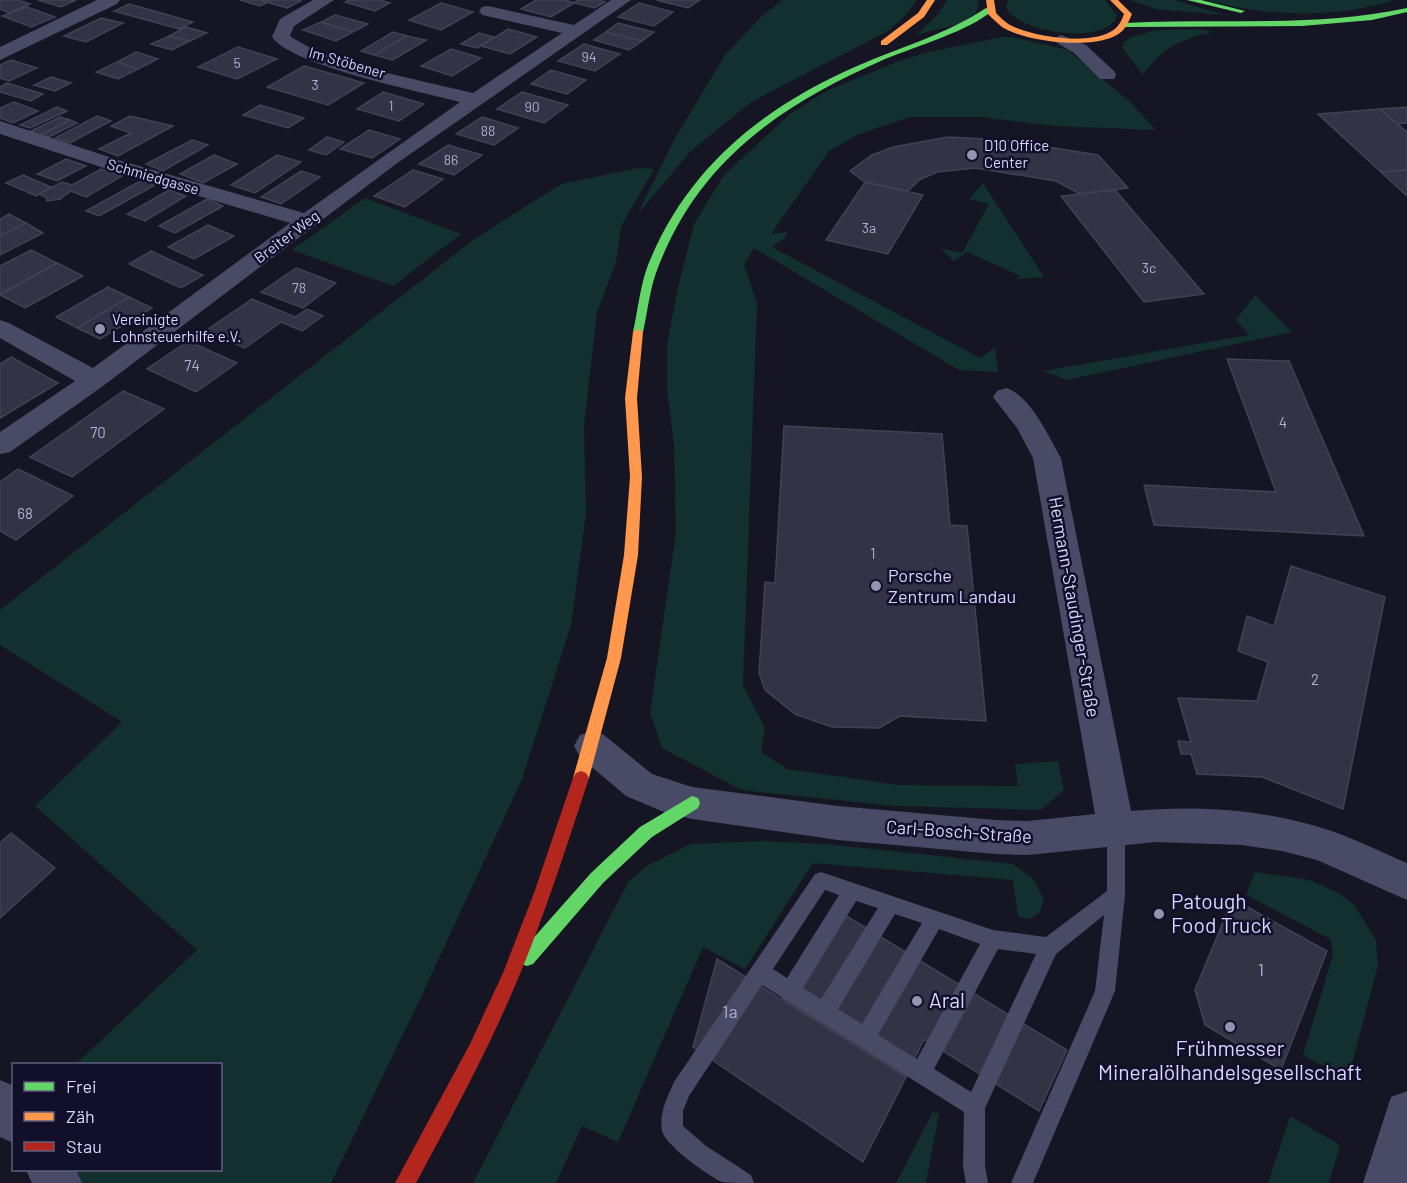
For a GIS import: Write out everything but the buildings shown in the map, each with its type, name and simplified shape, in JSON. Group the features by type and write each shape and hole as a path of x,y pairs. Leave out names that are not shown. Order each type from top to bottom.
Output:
{"main road":[{"path":"405,1183 486,1032 512,975 542,897 592,746 619,631 635,518 636,474 630,390 644,294 678,208 711,164 758,122 843,72 911,24 931,0"},
{"path":"1191,0 1296,24"},
{"path":"1116,1 1156,12 1269,24"},
{"path":"1116,1 1128,14 1125,25"},
{"path":"843,72 976,20 989,5 996,20 1020,32"},
{"path":"992,33 1020,32 1061,40 1103,37 1125,25 1152,23 1234,27 1296,24 1358,20 1407,10"},
{"path":"903,49 971,37"},
{"path":"512,975 597,878 646,832 692,803"}],"street":[{"path":"0,54 111,0"},
{"name":"Im Stöbener","path":"325,0 286,23 281,37 285,42 321,56 475,100"},
{"name":"Breiter Weg","path":"0,446 94,380 475,100 622,0"},
{"path":"488,11 576,31"},
{"path":"1061,40 1117,67 1103,37"},
{"name":"Schmiedgasse","path":"0,127 111,164 308,221"},
{"path":"0,328 94,380"},
{"name":"Hermann-Staudinger-Straße","path":"1006,397 1028,424 1047,458 1116,828"},
{"name":"Carl-Bosch-Straße","path":"592,746 639,785 664,796 692,803 838,823 996,837 1028,838 1116,828 1196,825 1282,834 1323,845 1407,882"},
{"path":"1386,1183 1407,1113"},
{"path":"50,1171 59,1183"}],"lane":[{"path":"1022,1183 1105,991 1116,895 1116,828"},
{"path":"734,1181 698,1154 673,1131 672,1111 681,1089 821,880 993,939 1049,947"},
{"path":"790,991 852,891"},
{"path":"977,1183 974,1166 975,1107 1049,947 1116,895"},
{"path":"825,1012 890,905"},
{"path":"865,1038 935,919"},
{"path":"921,1073 993,939"},
{"path":"757,976 790,991 825,1012 975,1107"}],"green space":[{"path":"782,0 917,0 905,16 888,31 751,102 690,152 637,215 675,138 725,55 762,16"},
{"path":"947,0 979,0 976,14 958,24 916,35 938,14"},
{"path":"1008,0 1105,0 1117,15 1111,25 1098,31 1063,33 1027,24 1014,16 1006,7"},
{"path":"1130,0 1174,0 1225,15 1156,9"},
{"path":"1206,0 1395,0 1348,10 1301,14 1253,10"},
{"path":"1198,29 1213,32 1173,46 1157,58 1143,75 1123,49 1123,43 1131,37 1156,30"},
{"path":"1002,37 1013,37 1068,50 1130,102 1156,130 1054,126 980,117 911,117 859,134 829,151 771,234 787,232 786,237 772,247 980,358 995,347 998,372 959,370 754,248 744,265 757,303 743,685 765,728 761,752 787,769 899,785 1018,786 1015,764 1058,761 1064,790 1041,810 894,806 741,790 662,748 650,713 676,532 674,445 667,391 667,344 694,224 724,175 790,114 826,91 899,61 929,52"},
{"path":"638,168 654,169 621,226 616,262 597,312 584,426 586,514 571,625 522,779 421,997 331,1183 59,1183 50,1171 222,1171 222,1063 77,1063 197,950 35,806 122,722 0,645 0,610 473,240 561,184"},
{"path":"983,183 1044,277 1017,279 1020,276 967,252 954,261 940,248 962,253 989,204 969,199"},
{"path":"365,198 461,234 393,286 292,250"},
{"path":"1255,295 1292,332 1067,380 1043,371 1249,335 1236,320"},
{"path":"761,841 826,844 1013,864 1032,878 1044,899 1040,912 1031,919 1018,917 1013,880 813,863 745,969 703,947 618,1142 582,1126 556,1183 473,1183 628,882 647,866 690,844"},
{"path":"1255,872 1310,880 1340,894 1354,905 1376,940 1378,965 1348,1079 1303,1055 1333,955 1330,939 1246,895"},
{"path":"933,1112 939,1114 926,1183 896,1183"},
{"path":"1290,1116 1340,1145 1329,1183 1268,1183"}],"traffic: fast":[{"path":"1191,0 1241,11"},
{"path":"638,332 653,267 678,213 712,167 755,129 803,96 856,69 971,22 989,10"},
{"path":"1125,25 1160,23 1302,24 1372,18 1407,10"},
{"path":"527,958 597,878 646,832 692,803"}],"traffic: slow":[{"path":"884,43 921,15 931,0"},
{"path":"990,0 992,14 1004,25 1031,35 1066,40 1100,38 1113,34 1123,26 1128,14 1114,0"},
{"path":"581,778 614,658 631,555 636,477 631,398 638,332"}],"traffic: jam":[{"path":"405,1183 488,1028 521,950 581,778"}],"place":[{"name":"D10 Office Center","path":"972,155"},
{"name":"Vereinigte Lohnsteuerhilfe e.V.","path":"100,329"},
{"name":"Porsche Zentrum Landau","path":"876,586"},
{"name":"Patough Food Truck","path":"1159,914"},
{"name":"Aral","path":"917,1001"},
{"name":"Frühmesser Mineralölhandelsgesellschaft","path":"1230,1027"}]}
